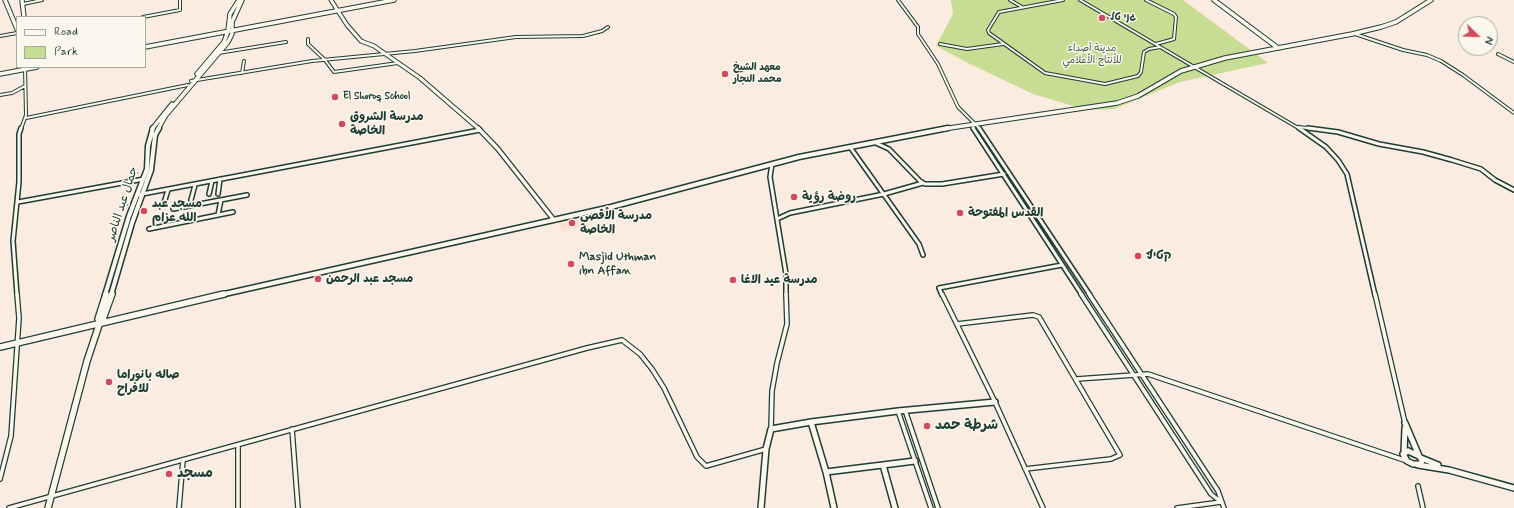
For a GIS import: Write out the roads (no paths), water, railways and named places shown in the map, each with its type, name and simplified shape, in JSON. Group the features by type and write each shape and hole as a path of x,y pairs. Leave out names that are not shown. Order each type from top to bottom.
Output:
{"main road":[{"path":"5,0 16,26"},
{"name":"جمال عبد الناصر","path":"100,322 98,319 129,216 147,169 148,146 151,132 155,124 224,42 230,31 230,14 239,0"},
{"name":"جمال عبد الناصر","path":"48,508 76,399 100,322 103,319 111,296 132,223 151,170 154,142 158,130 166,115 191,82 228,42 232,22 242,0"},
{"path":"146,47 394,0"},
{"path":"1214,0 1278,48"},
{"path":"0,348 100,322 611,207 772,164 872,142 974,124 1120,103 1138,96 1181,71 1225,58 1355,34 1394,23 1431,0"},
{"path":"23,2 24,16"},
{"path":"0,74 25,68"}],"street":[{"path":"23,2 42,0"},
{"path":"146,16 180,10 180,0"},
{"path":"331,0 353,34 361,41 374,46 420,78 480,130 498,149 554,220"},
{"path":"898,0 918,27 918,34 938,64 958,107 974,124 978,126 1218,491 1224,508"},
{"path":"1010,0 1022,7"},
{"path":"1063,0 998,13 988,30 989,34 1047,74 1105,84 1138,76 1141,72 1144,52 1160,47"},
{"path":"1080,0 1296,127 1326,147 1338,160 1347,174 1405,423 1422,462 1418,465"},
{"path":"1146,0 1174,14 1176,17 1174,39 1156,44"},
{"path":"26,118 242,72 325,60 386,54 516,37 584,36 602,31 608,27"},
{"path":"0,36 16,33"},
{"path":"1355,34 1404,50 1427,55 1441,61 1469,78 1514,113"},
{"path":"308,39 308,44 325,60 334,72 398,63"},
{"path":"214,54 286,42"},
{"path":"940,44 967,49 1003,44"},
{"path":"1498,54 1514,62"},
{"path":"242,72 244,61"},
{"path":"0,479 11,436 19,318 13,241 18,202 19,134 26,118 25,68"},
{"path":"0,95 12,93 25,86"},
{"path":"974,124 972,128 1211,494 1221,502"},
{"path":"1296,127 1338,132 1379,144 1423,152 1452,160 1481,169 1495,180 1514,190"},
{"path":"137,195 480,130"},
{"path":"872,142 881,144 888,149 923,183"},
{"path":"850,147 918,244 923,255"},
{"path":"761,508 766,449 771,429 772,391 777,363 787,324 786,274 770,177 772,164"},
{"path":"777,219 790,213 884,194 923,183 942,184 1009,174"},
{"path":"18,202 144,179"},
{"path":"218,194 220,179"},
{"path":"209,194 212,181"},
{"path":"191,200 195,185"},
{"path":"164,203 168,190"},
{"path":"173,209 247,195"},
{"path":"218,215 221,200"},
{"path":"149,229 233,212"},
{"path":"1043,508 939,288 1062,265"},
{"path":"957,324 1033,315 1039,317 1077,379 1120,455 1111,459 1025,469"},
{"path":"9,508 587,348 622,340 640,354 652,369 664,388 697,457 706,466 766,449"},
{"path":"1077,379 1141,373 1148,374 1408,462 1450,470 1514,488"},
{"path":"771,429 811,422 905,410 994,402"},
{"path":"905,410 938,508"},
{"path":"898,411 931,508"},
{"path":"811,422 826,472 834,508"},
{"path":"1405,423 1403,453 1408,462"},
{"path":"292,429 298,508"},
{"path":"238,445 238,508"},
{"path":"1397,458 1403,453 1411,452 1450,470"},
{"path":"179,508 183,460"},
{"path":"826,472 915,461"},
{"path":"882,465 895,508"},
{"path":"1418,486 1423,508"},
{"path":"1177,508 1221,502"}],"place":[{"name":"גני טל","path":"1102,18"},
{"name":"معهد الشيخ محمد النجار","path":"725,74"},
{"name":"El Shoroq School","path":"335,97"},
{"name":"مدرسة الشروق الخاصة","path":"342,124"},
{"name":"روضة رؤية","path":"794,197"},
{"name":"مسجد عبد الله عزام","path":"144,211"},
{"name":"القدس المفتوحة","path":"960,213"},
{"name":"مدرسة الأقصى الخاصة","path":"572,223"},
{"name":"קטיף","path":"1138,256"},
{"name":"Masjid Uthman ibn Affan","path":"571,264"},
{"name":"مسجد عبد الرحمن","path":"318,279"},
{"name":"مدرسة عيد الاغا","path":"733,280"},
{"name":"صاله بانوراما للافراح","path":"109,382"},
{"name":"شرطة حمد","path":"927,426"},
{"name":"مسجد","path":"169,474"}],"park label":[{"name":"مدينة أصداء للأنتاج الأعلامي","path":"1092,54"}]}
